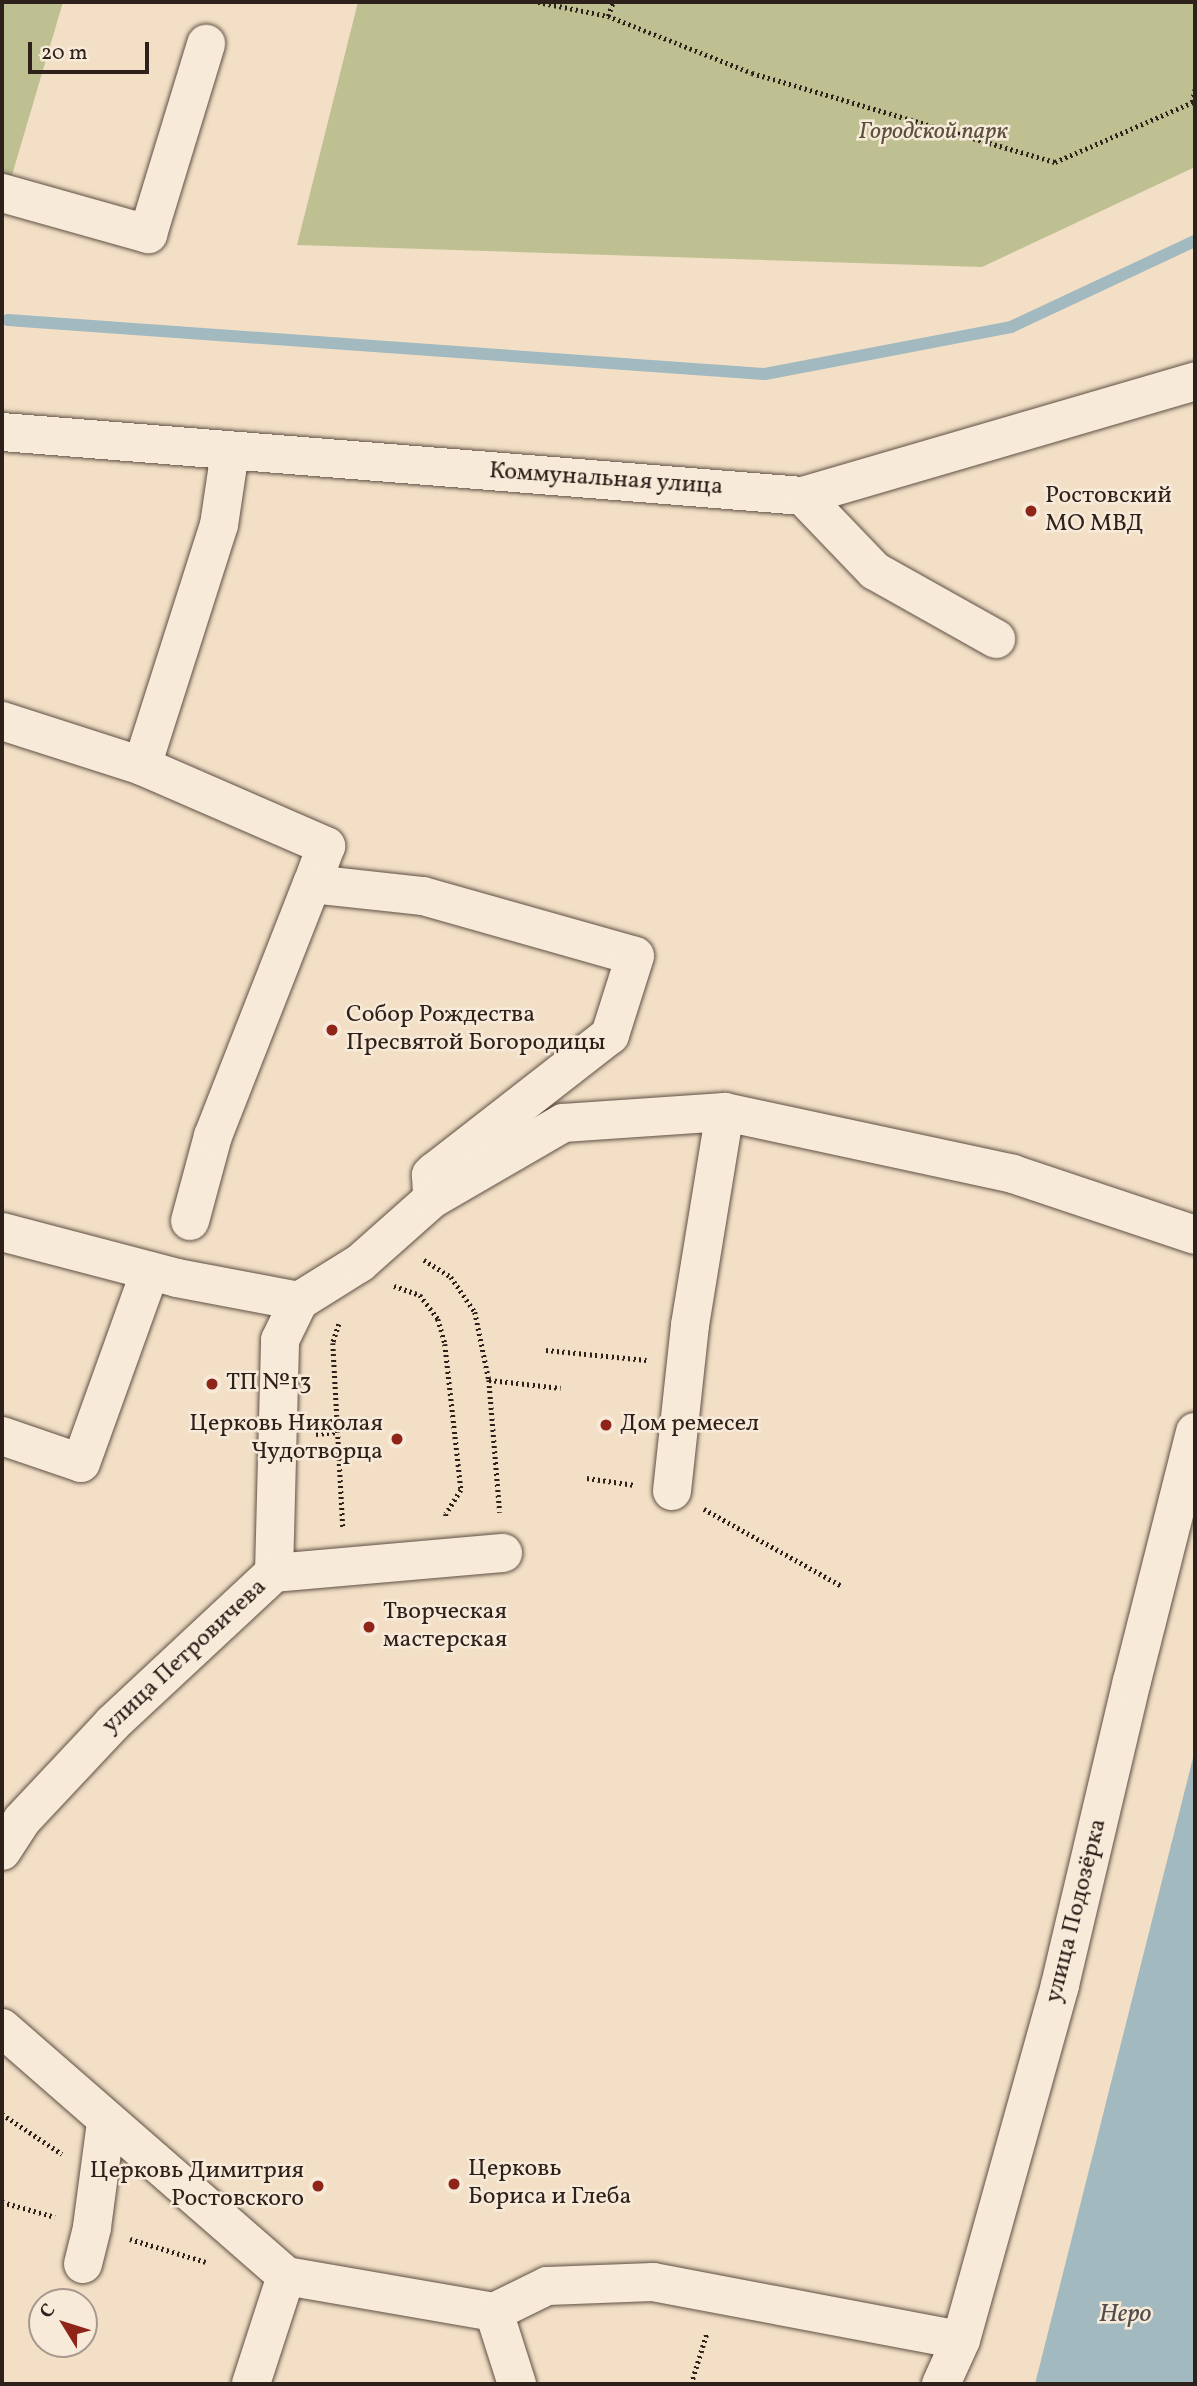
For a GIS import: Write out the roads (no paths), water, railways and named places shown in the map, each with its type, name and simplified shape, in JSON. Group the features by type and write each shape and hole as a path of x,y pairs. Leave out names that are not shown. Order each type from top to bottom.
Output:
{"street":[{"path":"2,193 148,234 206,44"},
{"name":"Коммунальная улица","path":"2,432 803,496 1195,382"},
{"path":"142,766 219,525 230,451"},
{"path":"803,496 875,572 996,639"},
{"path":"2,721 142,766 326,846 213,1136 190,1223 163,1274 81,1463 2,1436"},
{"path":"312,884 424,896 635,956 610,1035 435,1171 431,1175 432,1199"},
{"path":"672,1491 686,1364 725,1112"},
{"path":"2,1232 163,1274 299,1301 373,1275 432,1199 563,1123 725,1112 1013,1174 1195,1235"},
{"path":"274,1573 280,1340 299,1301"},
{"name":"улица Подозёрка","path":"941,2384 961,2340 1060,1985 1132,1681 1195,1432"},
{"name":"улица Петровичева","path":"2,1851 22,1820 113,1723 274,1573 503,1553"},
{"path":"2,2028 106,2122 286,2276 494,2312 547,2287 653,2282 961,2340"},
{"path":"83,2264 92,2227 106,2122"},
{"path":"251,2384 286,2276"},
{"path":"494,2312 517,2384"}],"water":[{"name":"Неро","path":"1195,1750 1195,2384 1035,2384"}],"waterway":[{"path":"8,320 765,374 1011,327 1195,241"}],"place":[{"name":"Ростовский МО МВД","path":"1031,511"},
{"name":"Собор Рождества Пресвятой Богородицы","path":"332,1030"},
{"name":"ТП №13","path":"212,1384"},
{"name":"Дом ремесел","path":"606,1425"},
{"name":"Церковь Николая Чудотворца","path":"397,1439"},
{"name":"Творческая мастерская","path":"369,1627"},
{"name":"Церковь Бориса и Глеба","path":"454,2184"},
{"name":"Церковь Димитрия Ростовского","path":"318,2186"}],"park label":[{"name":"Городской парк","path":"933,133"}]}
